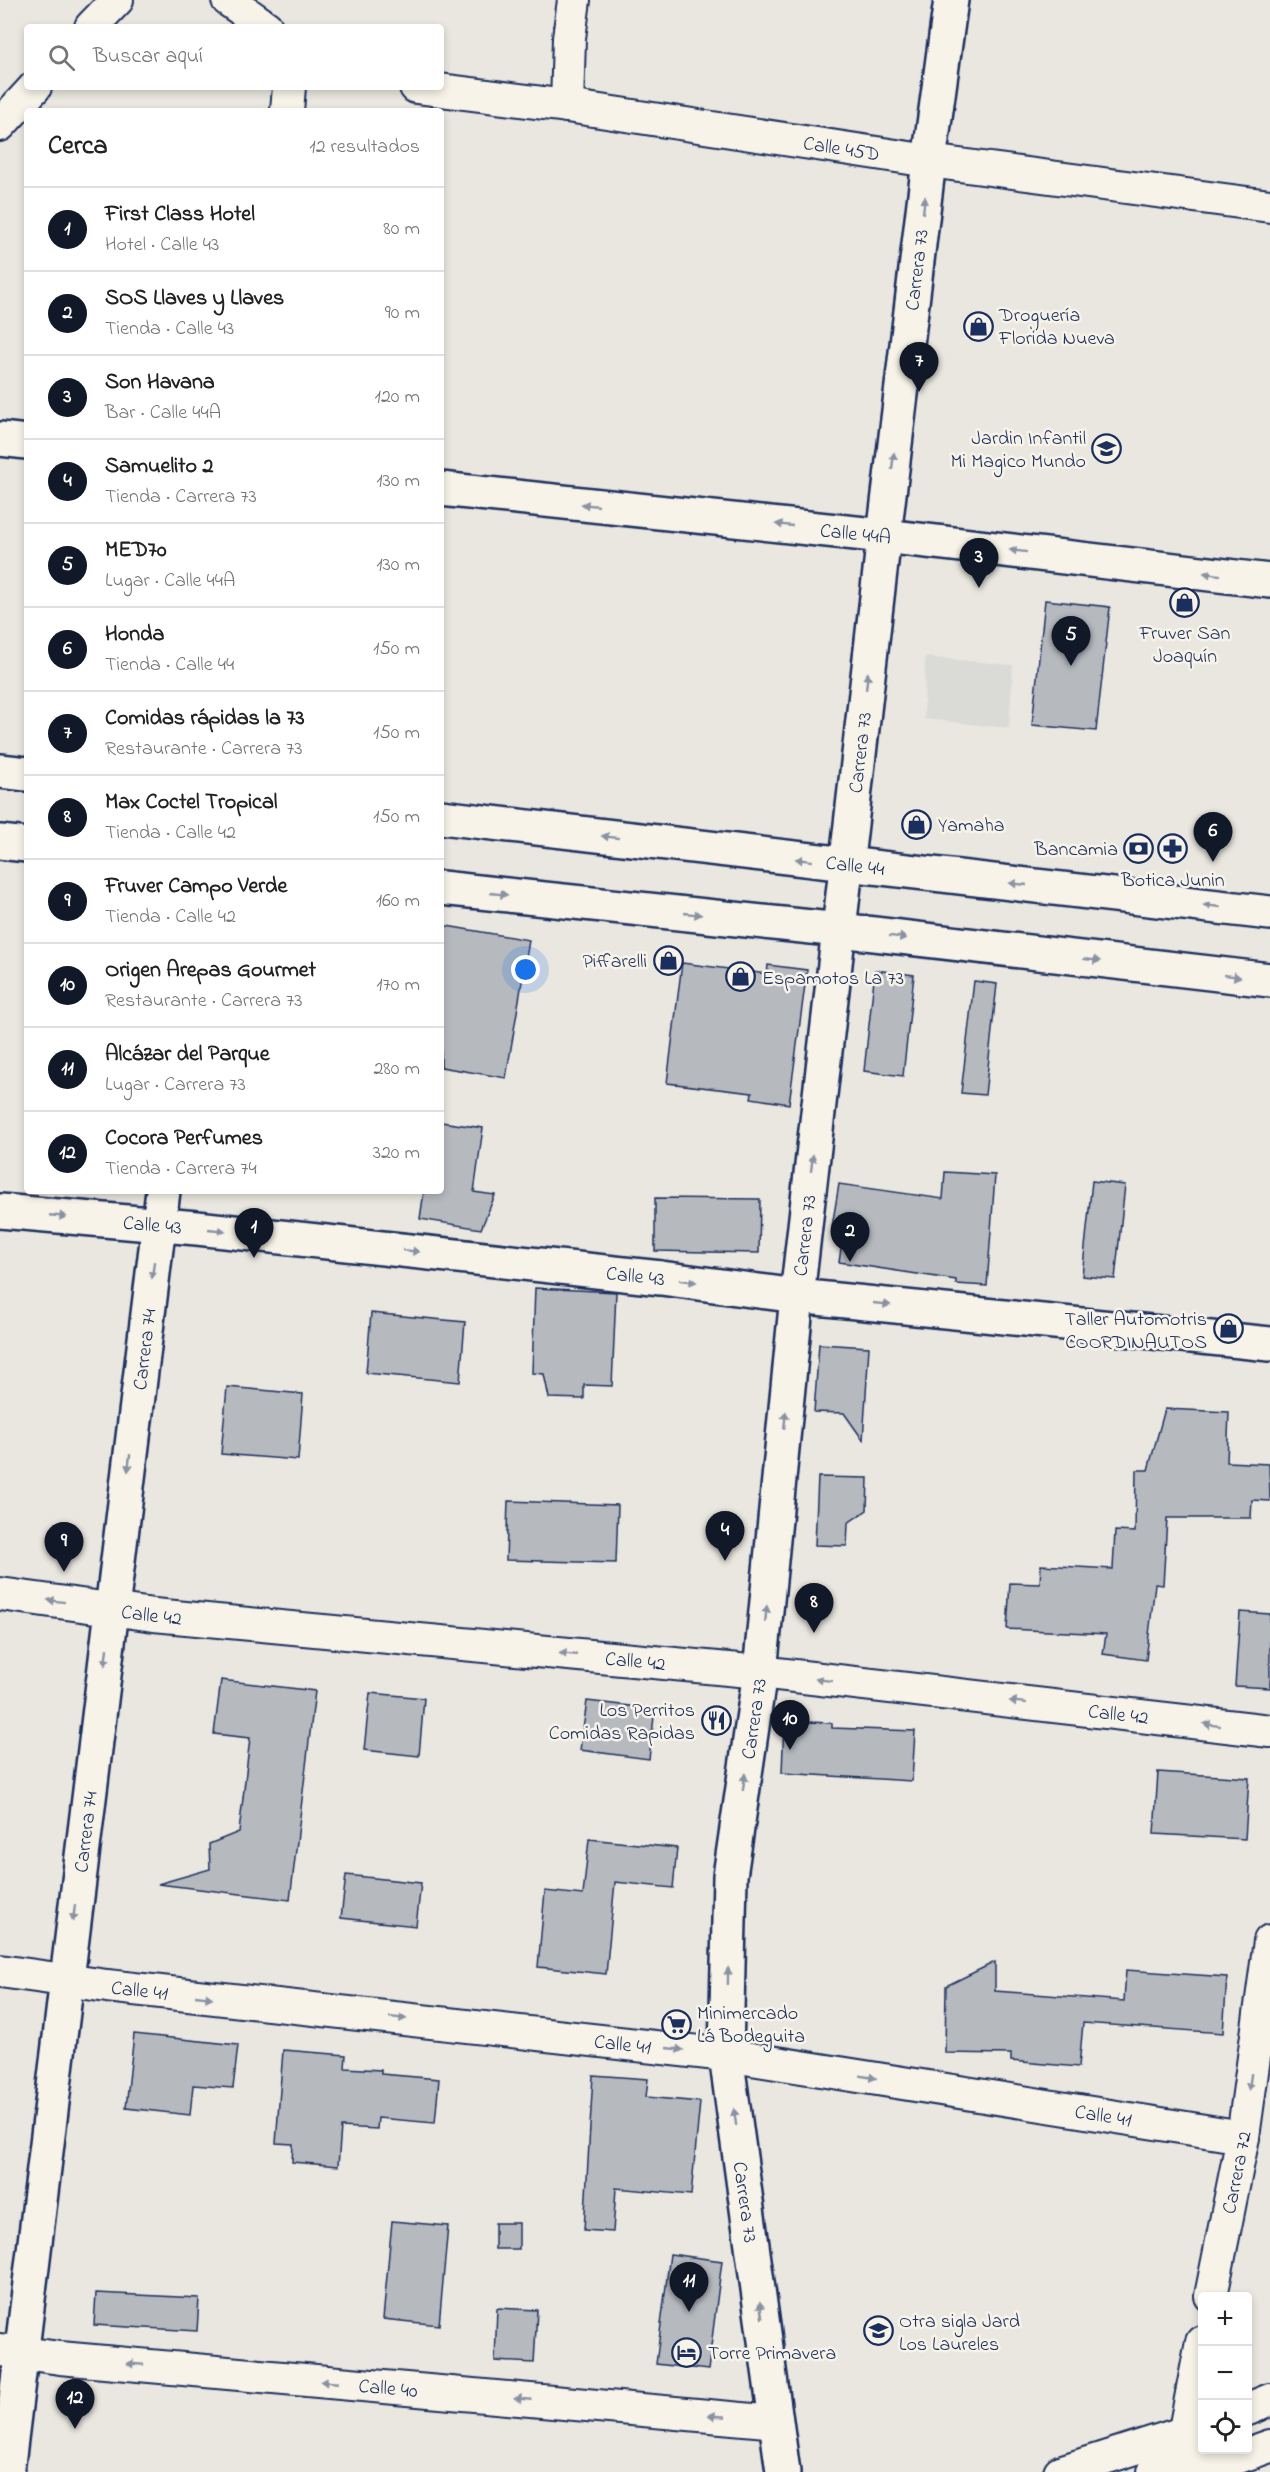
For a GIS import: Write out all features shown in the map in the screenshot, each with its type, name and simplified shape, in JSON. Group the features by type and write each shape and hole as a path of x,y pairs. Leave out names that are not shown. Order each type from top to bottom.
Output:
{"street":[{"path":"94,24 117,0"},
{"path":"228,0 263,24"},
{"path":"567,106 569,48 574,0"},
{"name":"Carrera 73","path":"783,2472 726,2055 730,1876 760,1672 797,1296 846,865 929,161 951,0"},
{"path":"0,125 32,90"},
{"path":"286,108 289,90"},
{"name":"Calle 45D","path":"440,90 567,106 929,161 1270,206"},
{"path":"0,439 24,442"},
{"name":"Calle 44A","path":"444,489 884,536 1270,581"},
{"path":"0,771 24,774"},
{"name":"Calle 44","path":"444,818 1270,913"},
{"path":"0,842 24,845"},
{"path":"444,888 840,930 1270,980"},
{"name":"Carrera 74","path":"7,2472 10,2351 66,1979 163,1194"},
{"name":"Calle 43","path":"0,1211 159,1224 661,1278 797,1296 1270,1344"},
{"name":"Calle 42","path":"0,1594 154,1615 760,1672 1270,1731"},
{"name":"Carrera 72","path":"1212,2292 1243,2136 1270,1941"},
{"name":"Calle 41","path":"0,1971 107,1986 726,2055 1243,2136"},
{"path":"1188,2472 1203,2346"},
{"name":"Calle 40","path":"10,2351 776,2422"},
{"path":"1252,2407 1270,2400"},
{"path":"1060,2472 1193,2431"},
{"path":"1154,2472 1193,2431"},
{"path":"1196,2472 1270,2446"}],"shaded area":[{"path":"925,657 1013,665 1009,728 924,719"}],"building":[{"path":"1045,600 1110,607 1096,731 1032,725"},
{"path":"444,926 529,940 506,1078 444,1068"},
{"path":"682,963 767,974 768,965 807,970 789,1104 751,1098 752,1093 667,1083"},
{"path":"875,970 914,975 903,1076 864,1071"},
{"path":"974,981 997,984 985,1095 961,1093"},
{"path":"444,1122 483,1128 474,1192 495,1195 481,1229 420,1219 424,1194 444,1194"},
{"path":"945,1172 995,1175 987,1286 956,1284 956,1280 839,1262 844,1229 832,1227 839,1184 943,1199"},
{"path":"1092,1181 1125,1185 1115,1279 1082,1276"},
{"path":"655,1198 760,1199 759,1253 655,1251"},
{"path":"535,1288 616,1292 612,1386 584,1385 584,1399 549,1398 544,1374 532,1373"},
{"path":"371,1313 465,1322 460,1382 366,1373"},
{"path":"819,1344 869,1347 863,1440 844,1413 814,1412"},
{"path":"227,1387 303,1394 298,1460 221,1454"},
{"path":"1165,1409 1229,1412 1227,1462 1269,1464 1270,1501 1252,1500 1251,1518 1167,1518 1163,1585 1155,1584 1146,1660 1103,1654 1106,1634 1007,1629 1010,1583 1040,1584 1041,1565 1113,1569 1115,1531 1135,1532 1136,1470 1148,1470"},
{"path":"818,1477 868,1478 867,1510 848,1523 847,1546 815,1545"},
{"path":"508,1501 618,1505 616,1563 506,1560"},
{"path":"1240,1612 1270,1614 1270,1688 1235,1686"},
{"path":"221,1680 315,1691 290,1900 158,1884 210,1869 209,1844 239,1832 250,1738 214,1734"},
{"path":"370,1693 424,1698 419,1756 364,1750"},
{"path":"587,1701 655,1709 649,1759 580,1750"},
{"path":"784,1721 832,1723 832,1728 915,1731 912,1781 782,1773"},
{"path":"1158,1772 1249,1778 1245,1839 1154,1834"},
{"path":"589,1839 677,1848 673,1888 615,1882 606,1974 538,1967 545,1891 583,1895"},
{"path":"346,1875 421,1883 416,1926 341,1918"},
{"path":"995,1962 995,1991 1124,2001 1126,1970 1227,1977 1223,2033 1083,2023 1079,2067 1011,2061 1011,2054 945,2053 946,1986"},
{"path":"134,2034 238,2045 233,2088 193,2085 190,2115 126,2108"},
{"path":"283,2050 346,2055 345,2068 381,2070 381,2074 439,2079 435,2123 378,2118 377,2129 341,2127 338,2166 292,2162 293,2144 276,2143"},
{"path":"593,2075 648,2079 646,2097 700,2102 691,2195 616,2188 613,2232 584,2230"},
{"path":"392,2221 448,2226 439,2325 383,2319"},
{"path":"495,2223 519,2223 519,2249 495,2249"},
{"path":"670,2254 722,2261 708,2370 656,2364"},
{"path":"96,2293 199,2298 197,2331 94,2325"},
{"path":"497,2308 537,2310 534,2363 495,2361"}],"place":[{"name":"Droguería Florida Nueva","path":"978,326"},
{"name":"Comidas rápidas la 73","path":"919,392"},
{"name":"Jardin Infantil Mi Magico Mundo","path":"1107,449"},
{"name":"Son Havana","path":"979,588"},
{"name":"Fruver San Joaquín","path":"1185,602"},
{"name":"MED70","path":"1071,666"},
{"name":"Yamaha","path":"917,824"},
{"name":"Bancamia","path":"1139,848"},
{"name":"Botica Junin","path":"1173,848"},
{"name":"Honda","path":"1213,862"},
{"name":"Piffarelli","path":"668,960"},
{"name":"Espamotos La 73","path":"741,977"},
{"name":"First Class Hotel","path":"254,1258"},
{"name":"SOS Llaves y Llaves","path":"850,1262"},
{"name":"Taller Automotris COORDINAUTOS","path":"1228,1329"},
{"name":"Samuelito 2","path":"725,1561"},
{"name":"Fruver Campo Verde","path":"64,1572"},
{"name":"Max Coctel Tropical","path":"814,1633"},
{"name":"Los Perritos Comidas Rapidas","path":"716,1721"},
{"name":"Origen Arepas Gourmet","path":"790,1750"},
{"name":"Minimercado Lá Bodeguita","path":"676,2024"},
{"name":"Alcázar del Parque","path":"689,2312"},
{"name":"Otra sigla Jard Los Laureles","path":"878,2331"},
{"name":"Torre Primavera","path":"687,2352"},
{"name":"Cocora Perfumes","path":"75,2429"}]}
